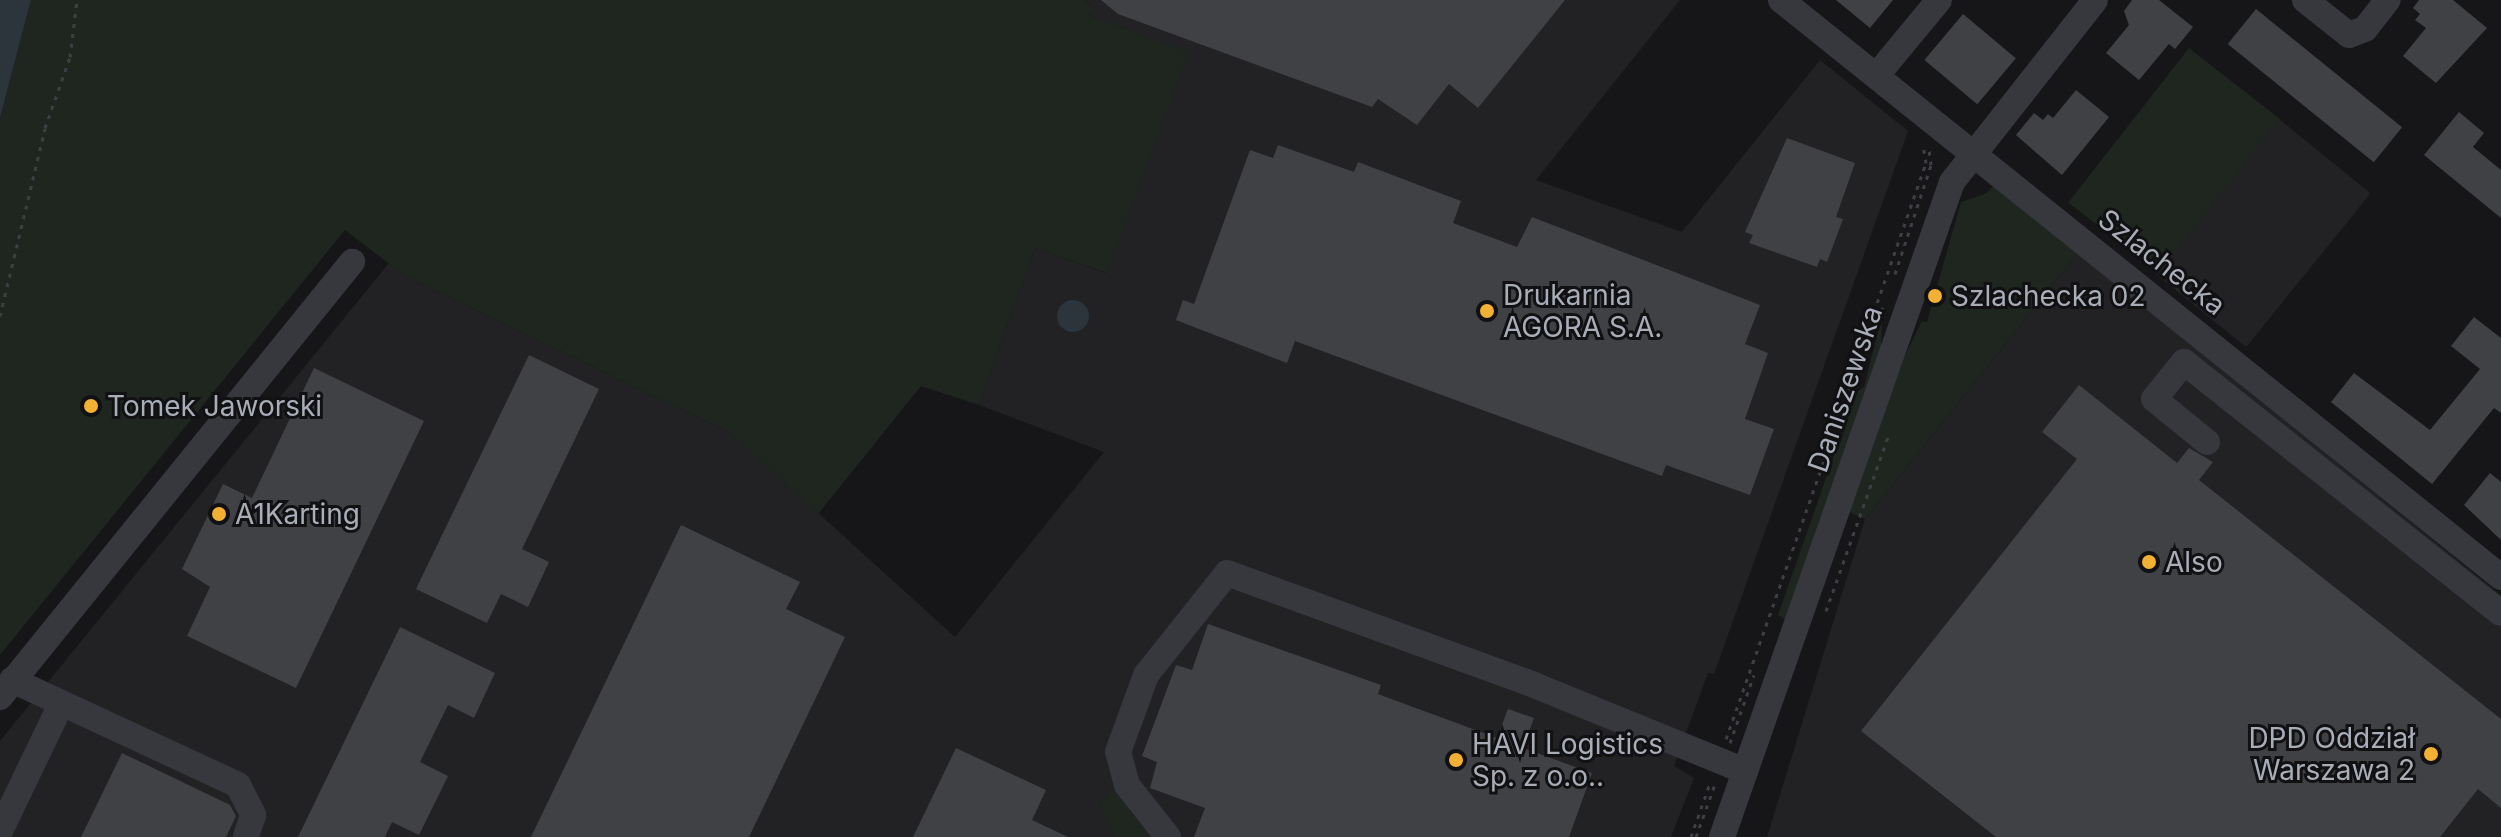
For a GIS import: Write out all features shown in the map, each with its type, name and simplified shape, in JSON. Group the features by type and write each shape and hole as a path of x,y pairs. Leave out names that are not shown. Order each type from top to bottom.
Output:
{"street":[{"name":"Szlachecka","path":"1781,0 2501,577"},
{"path":"1877,75 1939,0"},
{"name":"Daniszewska","path":"1722,837 1729,765 1950,186 1971,151 2095,0"},
{"path":"2305,0 2349,35 2365,29 2388,0"},
{"path":"246,837 253,815 238,785 61,704 6,688 352,262"},
{"path":"2207,442 2154,399 2184,362 2501,613"},
{"path":"1168,837 1127,785 1118,752 1146,675 1227,573 1534,685 1729,765"},
{"path":"0,831 61,704"}],"path":[{"path":"0,316 45,128 70,57 77,0"},
{"path":"1694,837 1729,765 1857,381 1874,312 1926,163 1919,135"},
{"path":"1895,281 1931,165 1924,137"},
{"path":"1857,381 1863,378 1879,314 1888,299"}],"shaded area":[{"path":"0,0 31,0 0,118"},
{"path":"31,0 1084,0 1094,8 1089,15 1189,52 1107,273 1035,248 979,405 921,386 818,514 729,432 405,276 345,230 0,655 0,118"},
{"path":"1084,0 1680,0 1536,180 1682,232 1820,60 1908,131 1714,674 1708,673 1674,766 1694,778 1671,837 0,837 0,741 389,263 405,276 729,432 955,637 1104,452 979,405 1035,248 1106,273 1188,52 1089,15 1093,7"},
{"path":"2189,48 2280,119 2159,273 2068,202"},
{"path":"2279,119 2371,193 2246,347 2154,273"},
{"path":"1996,184 2078,253 1865,519 1847,511 1893,380 1922,321 1927,322 1961,202 1985,194"},
{"path":"2078,253 2501,595 2501,837 1767,837 1865,519"},
{"path":"1073,300 1084,305 1089,316 1084,327 1073,332 1062,327 1057,316 1062,305"},
{"path":"1882,316 1881,352 1788,621 1778,615 1856,392 1864,387"},
{"path":"1116,785 1149,837 1114,837 1100,803"}],"building":[{"path":"1101,0 1565,0 1478,108 1449,84 1417,125 1378,99 1372,107 1118,14"},
{"path":"1836,0 1893,0 1870,28"},
{"path":"2132,0 2159,0 2193,27 2175,49 2169,44 2139,80 2106,53 2129,25 2124,11"},
{"path":"2419,0 2453,0 2487,28 2436,83 2403,56 2426,28 2415,20 2420,14 2413,8"},
{"path":"2256,9 2402,127 2374,162 2228,44"},
{"path":"1963,14 2016,58 1977,104 1924,60"},
{"path":"2076,90 2109,117 2062,175 2016,135 2034,113 2043,120 2048,114 2053,118"},
{"path":"2459,112 2484,133 2473,147 2501,170 2501,218 2424,155"},
{"path":"1787,138 1855,163 1836,217 1843,219 1827,262 1820,259 1817,267 1749,243 1753,235 1745,232"},
{"name":"Drukarnia AGORA S.A.","path":"1278,145 1354,172 1358,162 1461,201 1453,223 1517,247 1532,217 1760,305 1745,344 1768,353 1745,419 1774,429 1750,495 1666,465 1662,476 1295,341 1287,363 1176,320 1183,300 1194,304 1250,150 1273,158"},
{"path":"2474,317 2501,338 2501,413 2494,408 2432,484 2331,402 2354,373 2430,430 2480,369 2451,346"},
{"path":"529,355 599,389 522,549 549,562 528,607 501,594 487,623 416,589"},
{"path":"314,368 424,421 296,688 187,636 210,587 182,569 223,484 252,498"},
{"name":"Also","path":"2079,385 2177,463 2189,448 2213,462 2199,480 2501,719 2501,808 2478,789 2440,837 1996,837 1861,731 2077,459 2042,432"},
{"path":"2490,473 2501,482 2501,540 2464,505"},
{"path":"681,525 800,582 786,609 845,637 749,837 531,837"},
{"path":"1208,624 1381,685 1378,694 1497,738 1508,709 1534,718 1523,748 1592,773 1569,837 1194,837 1205,808 1150,788 1157,762 1142,756 1176,665 1192,670"},
{"path":"400,627 495,673 474,718 448,705 420,762 448,776 419,835 392,822 385,837 298,837"},
{"path":"956,748 1046,790 1032,820 1068,837 913,837"},
{"path":"122,753 230,805 236,816 226,837 81,837"}],"place":[{"name":"Szlachecka 02","path":"1935,296"},
{"name":"Drukarnia AGORA S.A.","path":"1487,311"},
{"name":"Tomek Jaworski","path":"91,406"},
{"name":"A1Karting","path":"219,514"},
{"name":"Also","path":"2149,562"},
{"name":"DPD Oddział Warszawa 2","path":"2431,754"},
{"name":"HAVI Logistics Sp. z o.o..","path":"1456,760"}]}
